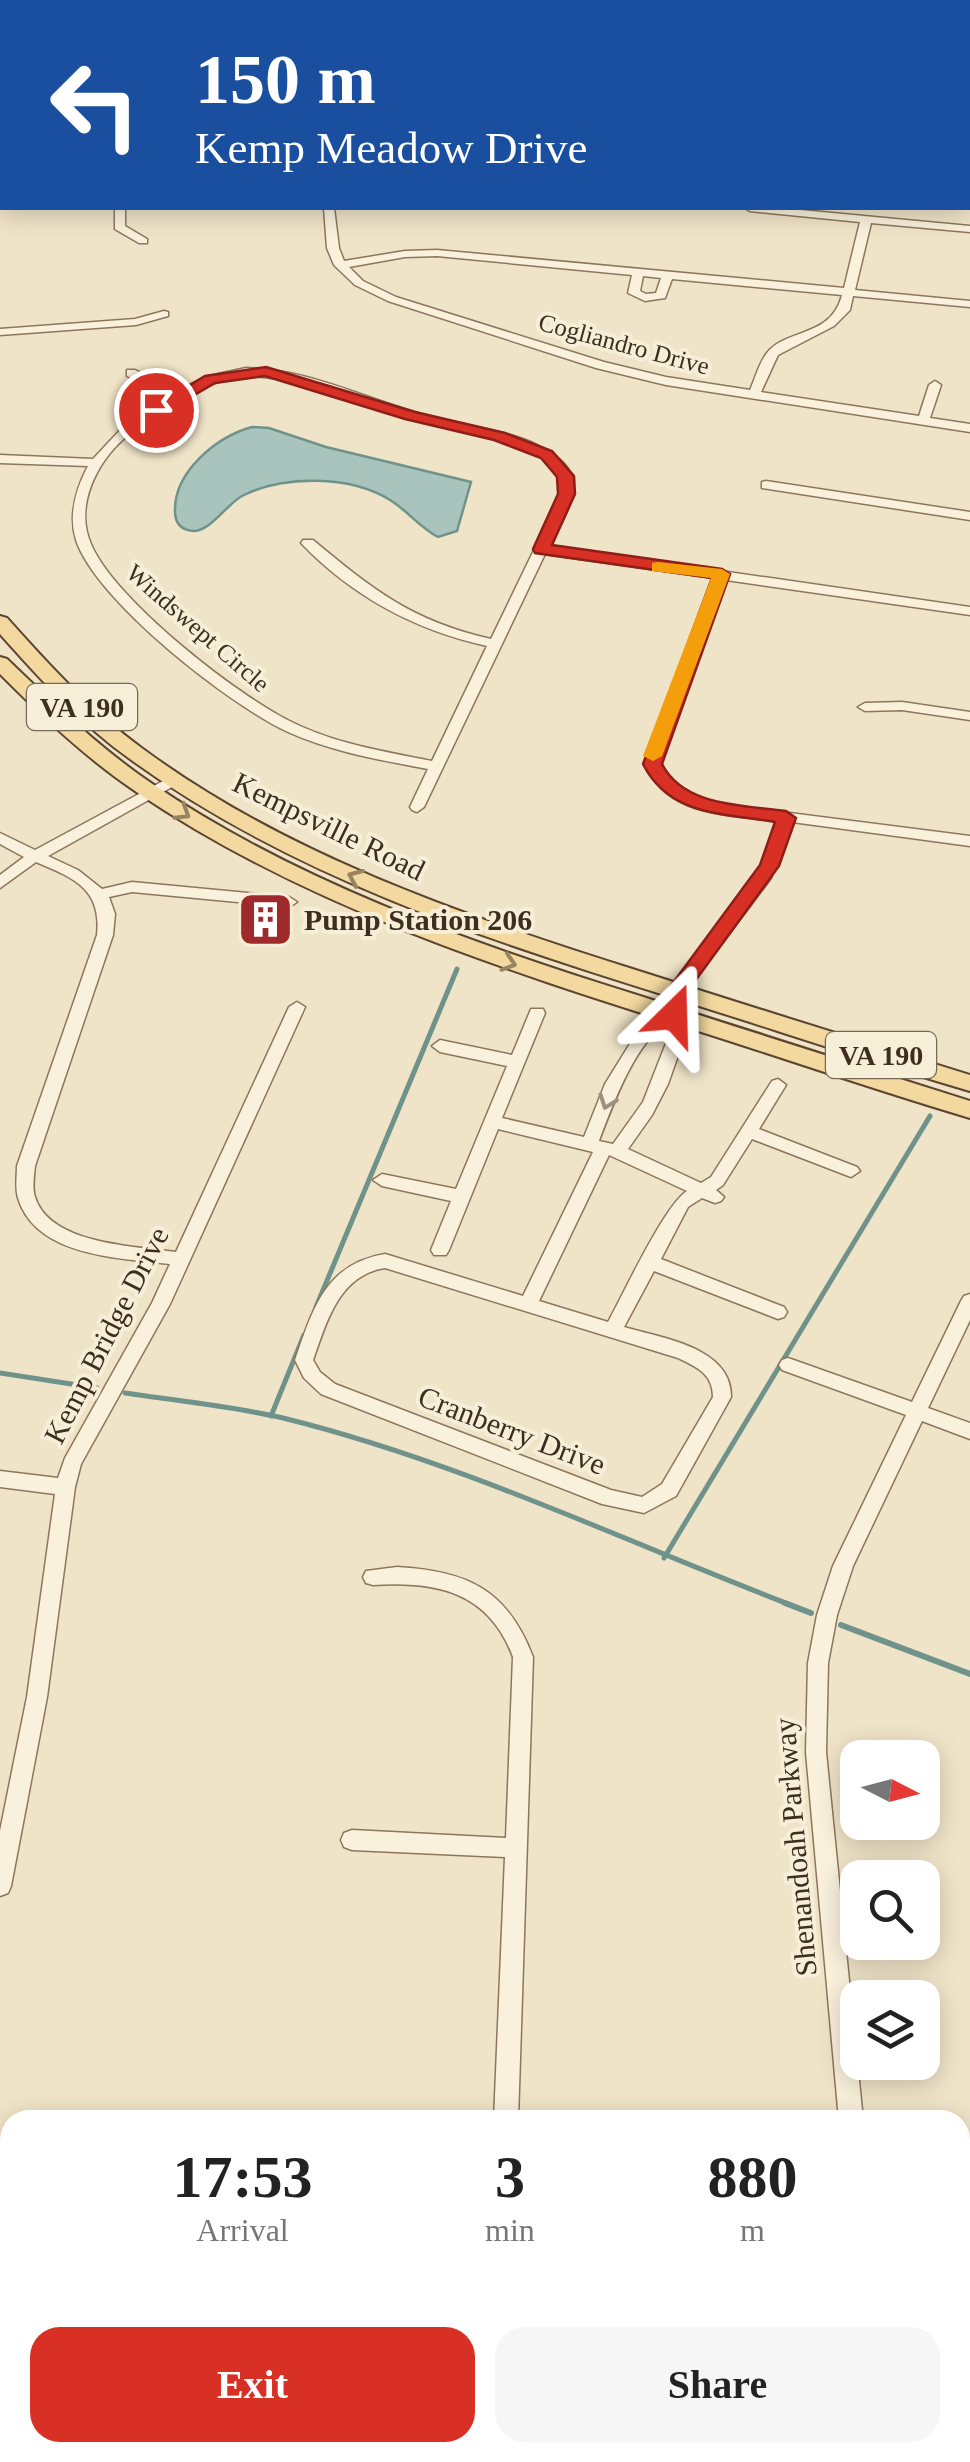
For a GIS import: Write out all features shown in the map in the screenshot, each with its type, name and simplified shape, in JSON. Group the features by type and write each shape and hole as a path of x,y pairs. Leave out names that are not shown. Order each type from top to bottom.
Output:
{"main road":[{"name":"Kempsville Road","path":"0,622 76,702 176,779 268,834 390,892 675,1003 970,1110"},
{"name":"Kempsville Road","path":"0,663 80,740 151,792 244,849 347,900 486,955 970,1083"}],"street":[{"path":"120,210 119,227 143,242"},
{"path":"329,210 333,248 340,264 436,253 970,304"},
{"path":"773,210 970,228"},
{"path":"753,396 773,352 830,324 844,310 866,218"},
{"name":"Cogliandro Drive","path":"340,264 373,291 630,373 753,396 970,428"},
{"path":"638,274 634,293 645,298 661,296 667,276"},
{"path":"0,332 136,322 164,314"},
{"name":"Windswept Circle","path":"418,807 567,494 560,466 531,446 266,372 220,376 120,436 96,463 83,490 80,522 84,545 108,582 216,680 256,709 312,736 376,755 437,766"},
{"path":"131,373 181,396"},
{"path":"924,422 935,386"},
{"path":"0,459 96,463"},
{"path":"766,485 970,516"},
{"path":"308,542 398,615 441,633 495,644"},
{"path":"542,549 970,611"},
{"path":"722,574 652,764 662,782 692,802 970,841"},
{"path":"865,707 902,706 970,716"},
{"path":"0,883 32,858 176,779"},
{"path":"604,1147 613,1084 650,1025 675,1003 762,878 786,818"},
{"path":"0,838 32,858 67,871 102,894 109,921 26,1166 24,1197 38,1221 63,1237 181,1259"},
{"path":"102,894 132,887 290,902"},
{"path":"528,1306 604,1147 657,1090 663,1062 678,1033 675,1003"},
{"name":"Kemp Bridge Drive","path":"0,1886 36,1696 65,1488 72,1463 161,1304 297,1007"},
{"path":"440,1250 536,1013"},
{"path":"440,1046 518,1062"},
{"path":"614,1330 682,1203 708,1193 778,1085"},
{"path":"494,1122 604,1147 708,1193"},
{"path":"748,1131 851,1171"},
{"path":"382,1180 462,1197"},
{"path":"648,1261 778,1312"},
{"name":"Cranberry Drive","path":"371,1262 418,1270 528,1306 696,1358 718,1374 724,1386 722,1397 669,1490 644,1505 610,1498 328,1389 307,1372 304,1360 341,1280 348,1271 371,1262"},
{"name":"Shenandoah Parkway","path":"850,2110 816,1752 818,1663 827,1615 843,1566 970,1301"},
{"path":"788,1365 970,1431"},
{"path":"0,1479 65,1488"},
{"path":"373,1577 424,1576 459,1585 492,1604 513,1630 523,1657 506,2110"},
{"path":"352,1840 517,1848"}],"water":[{"path":"252,427 269,428 326,447 471,482 457,531 438,537 374,492 316,481 258,489 236,500 200,530 182,527 175,515 177,497 189,470 225,439"}],"waterway":[{"path":"316,1307 457,969"},
{"path":"666,1555 930,1116"},
{"path":"271,1416 304,1335"},
{"path":"0,1373 97,1388"},
{"path":"125,1393 271,1416"},
{"path":"271,1416 413,1456 666,1555"},
{"path":"666,1555 791,1605"},
{"path":"785,1603 811,1613"},
{"path":"841,1625 970,1674"}],"slow traffic":[{"path":"653,756 722,574 658,567"}],"place":[{"name":"Pump Station 206","path":"265,919"}],"route":[{"path":"156,410 220,376 242,372 288,375 410,415 531,446 546,455 566,476 567,494 542,549 722,574 652,764 662,782 692,802 786,818 762,878 677,991 674,1015"}]}
